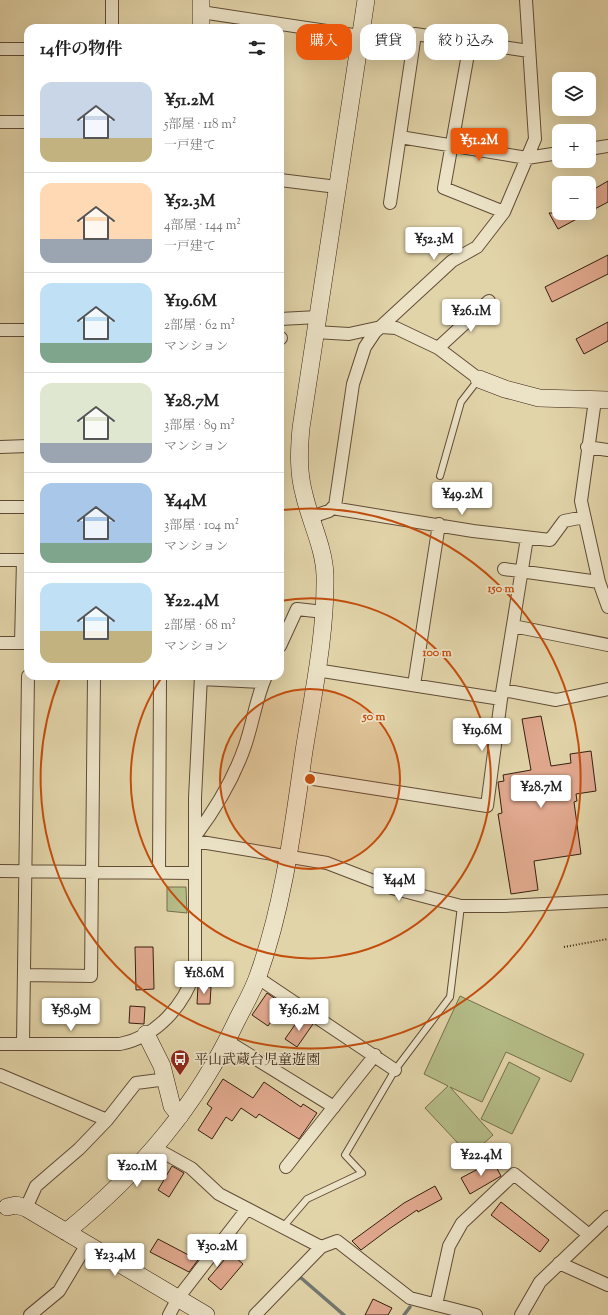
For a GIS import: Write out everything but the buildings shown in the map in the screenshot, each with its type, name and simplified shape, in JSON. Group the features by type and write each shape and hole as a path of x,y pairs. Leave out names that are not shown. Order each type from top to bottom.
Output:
{"street":[{"path":"112,0 112,24"},
{"path":"362,24 366,0"},
{"path":"311,517 335,506 353,384 366,347 381,327 452,261 477,247 504,212 535,139 526,0"},
{"path":"201,14 273,24"},
{"path":"66,1232 111,1193 155,1148 180,1116 210,1072 258,978 277,913 288,856 301,777 324,612 325,573 319,543 304,493 299,452 300,428 360,36 284,25"},
{"path":"390,203 415,34 424,35"},
{"path":"508,48 529,50"},
{"path":"0,49 24,49"},
{"path":"467,60 444,188 504,212"},
{"path":"0,122 24,122"},
{"path":"400,137 527,158 552,154"},
{"path":"596,148 608,146"},
{"path":"284,180 337,187"},
{"path":"438,348 489,301"},
{"path":"284,320 317,324 349,334 381,327 403,331 438,348 479,379 505,389 539,398 601,400 587,447 582,500 584,517 599,582 608,607"},
{"path":"0,330 24,330"},
{"path":"0,447 24,446"},
{"path":"587,447 608,450"},
{"path":"0,507 24,507"},
{"path":"332,508 527,538 550,540 564,521 584,517"},
{"path":"414,685 439,524"},
{"path":"301,777 487,806 502,695 527,538"},
{"path":"0,560 24,560"},
{"path":"504,569 599,582"},
{"path":"284,638 298,609 324,612"},
{"path":"513,626 608,645"},
{"path":"0,643 24,643"},
{"path":"316,670 414,685 556,700 608,689"},
{"path":"23,1043 25,975 24,871 28,680"},
{"path":"25,975 91,976 94,680"},
{"path":"159,872 160,680"},
{"path":"0,1044 120,1044 131,1042 160,1024 177,1008 187,993 195,971 195,798 201,680"},
{"path":"196,838 228,785 244,748 265,680"},
{"path":"196,838 327,863 392,888 461,906 504,906 608,901"},
{"path":"0,871 194,873"},
{"path":"258,978 396,1070"},
{"path":"146,1034 158,1055 166,1079 171,1102 180,1116"},
{"path":"227,1041 334,1107"},
{"path":"286,1167 375,1055"},
{"path":"0,1075 107,1120"},
{"path":"26,1208 36,1186 79,1149 107,1120 136,1083 166,1079"},
{"path":"155,1148 191,1168 219,1194 321,1247"},
{"path":"442,1310 449,1246 462,1223 514,1174 592,1232 608,1233"},
{"path":"3,1210 16,1205 26,1208 206,1315"},
{"path":"169,1315 178,1298 247,1209"},
{"path":"521,1315 540,1282 608,1217"},
{"path":"255,1315 321,1247 337,1241 410,1298 442,1310 476,1315"},
{"path":"30,1315 59,1291 87,1244"},
{"path":"559,1264 608,1284"}],"lane":[{"path":"440,476 461,402 479,379"},
{"path":"282,1227 307,1199 362,1172 345,1155 396,1070 450,997 461,906"}],"path":[{"path":"439,499 440,476"},
{"path":"564,947 608,938"}],"green space":[{"path":"167,887 186,887 187,913 167,911"},
{"path":"460,996 584,1054 571,1082 506,1052 482,1102 450,1087 493,1135 470,1156 425,1108 448,1086 424,1074"},
{"path":"509,1062 540,1078 512,1134 481,1119"}],"waterway":[{"path":"298,1279 300,1277 344,1315"},
{"path":"404,1315 410,1307"}],"place":[{"name":"平山武蔵台児童遊園","path":"180,1076"}]}
